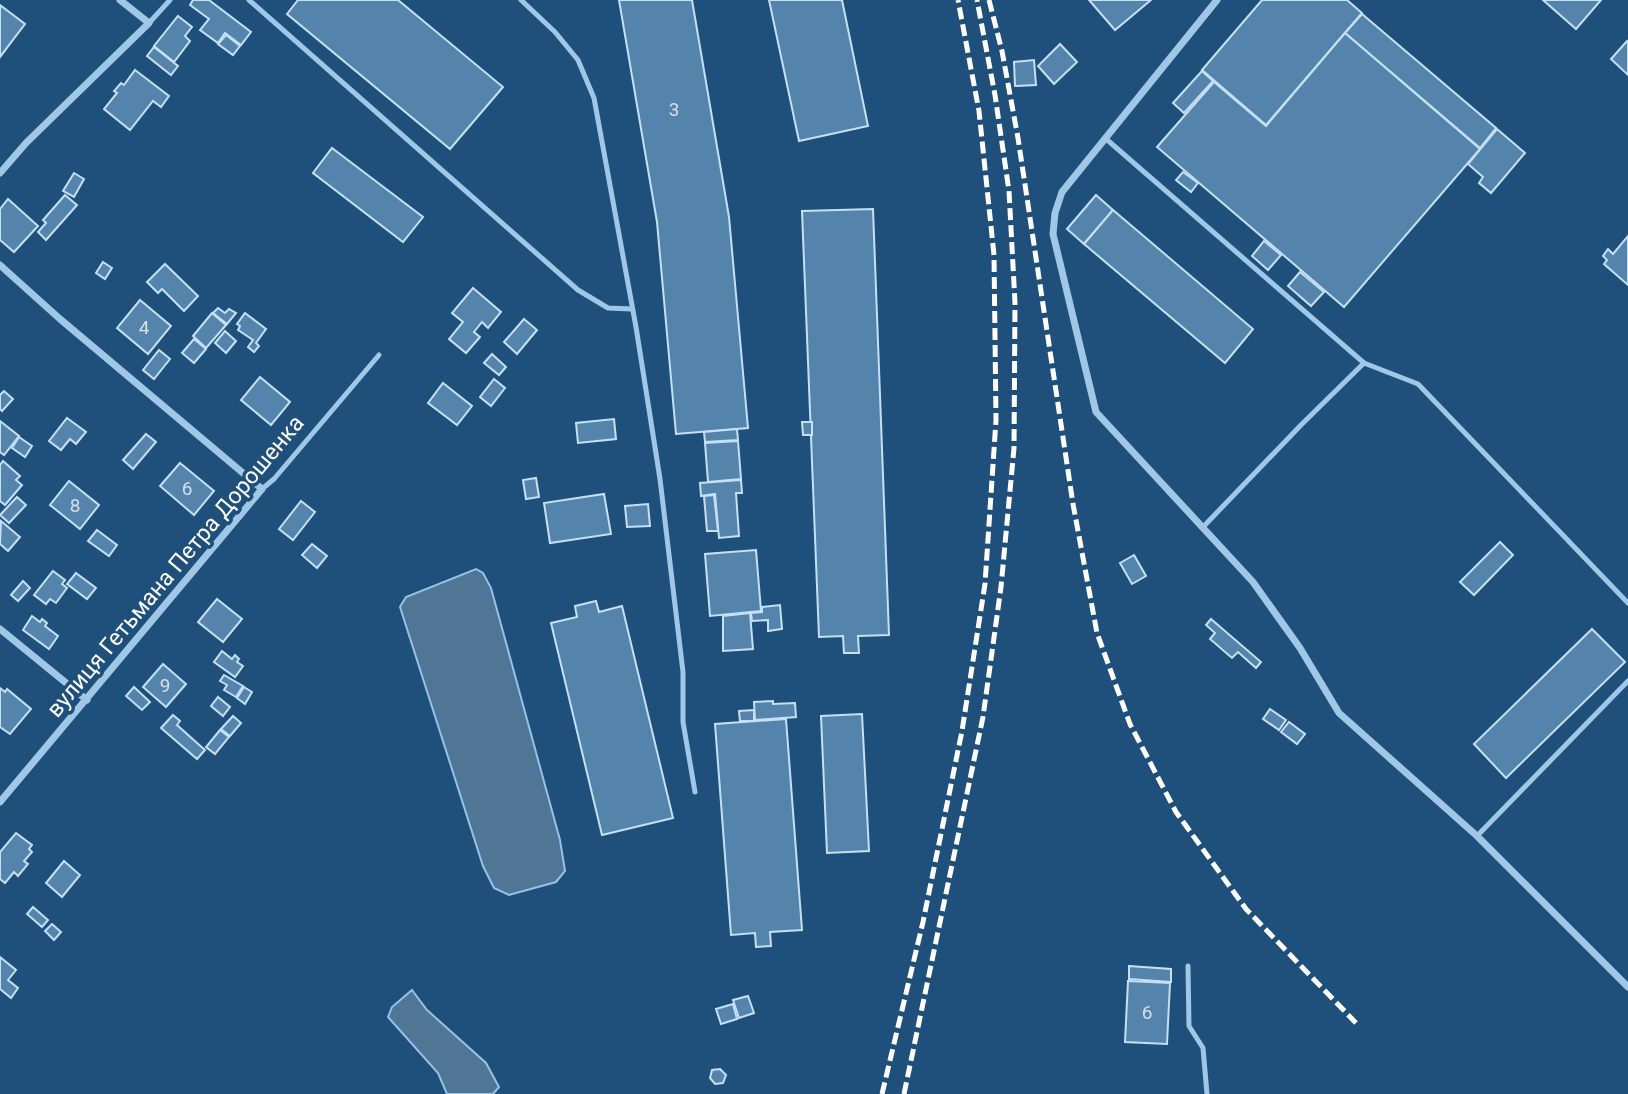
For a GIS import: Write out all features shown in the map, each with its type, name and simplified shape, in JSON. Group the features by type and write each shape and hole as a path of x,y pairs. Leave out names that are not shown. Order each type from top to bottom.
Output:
{"street":[{"path":"0,173 26,143 149,23 120,0"},
{"path":"1217,0 1062,192 1055,212 1053,234 1096,412 1253,582 1300,648 1339,713 1477,836 1628,988"},
{"path":"0,265 262,489"},
{"name":"вулиця Гетьмана Петра Дорошенка","path":"0,802 262,489"},
{"path":"0,629 87,700"}],"lane":[{"path":"149,23 170,0"},
{"path":"249,0 578,290 608,308 632,309"},
{"path":"521,0 555,32 578,60 594,98 660,479 682,672 683,722 695,792"},
{"path":"1105,138 1364,363 1418,384 1628,603"},
{"name":"вулиця Гетьмана Петра Дорошенка","path":"262,489 274,479 379,355"},
{"path":"1204,526 1364,363"},
{"path":"1477,836 1628,681"},
{"path":"1188,966 1189,1027 1203,1048 1207,1094"}],"water":[{"path":"476,569 483,573 491,588 560,840 565,871 556,882 509,895 494,888 483,866 400,607 406,597"},
{"path":"412,990 427,1010 486,1063 499,1087 493,1094 447,1094 438,1073 388,1017 392,1007"}],"building":[{"path":"193,0 209,0 251,32 241,45 225,33 218,43 200,30 209,19 190,5"},
{"path":"298,0 398,0 503,87 450,149 287,14"},
{"path":"619,0 692,0 729,217 748,428 676,434 657,222"},
{"path":"769,0 842,0 868,126 799,141"},
{"path":"1089,0 1151,0 1115,30"},
{"path":"1262,0 1347,0 1362,13 1266,125 1202,70"},
{"path":"1543,0 1601,0 1576,29"},
{"path":"0,5 25,24 0,57"},
{"path":"1362,14 1496,128 1480,148 1345,33"},
{"path":"178,16 192,27 185,36 190,41 174,62 154,46"},
{"path":"1345,33 1480,149 1344,307 1157,147 1214,82 1266,126"},
{"path":"226,35 240,46 233,55 218,44"},
{"path":"1628,42 1628,75 1611,59"},
{"path":"1060,44 1077,62 1054,84 1038,66"},
{"path":"154,47 178,66 171,75 147,56"},
{"path":"1034,60 1036,85 1015,86 1014,62"},
{"path":"135,70 169,96 161,107 153,101 130,130 104,109 117,93 114,91 121,83 124,85"},
{"path":"1202,71 1213,81 1184,113 1173,103"},
{"path":"1497,129 1525,153 1491,193 1479,183 1483,177 1468,164"},
{"path":"332,148 423,217 403,242 313,173"},
{"path":"1183,172 1198,183 1191,192 1176,180"},
{"path":"74,173 84,179 74,197 63,191"},
{"path":"65,195 77,205 46,240 38,232 46,223 43,220"},
{"path":"1096,195 1113,210 1084,244 1067,229"},
{"path":"8,199 38,226 14,252 0,240 0,209"},
{"path":"873,209 889,635 858,636 859,653 844,653 843,636 819,637 802,211"},
{"path":"1113,210 1253,329 1225,363 1084,244"},
{"path":"1628,236 1628,285 1604,264 1607,260 1603,256 1608,249 1613,254"},
{"path":"1264,241 1281,255 1268,270 1252,256"},
{"path":"103,262 112,268 105,279 96,273"},
{"path":"165,264 198,296 184,311 162,289 158,293 147,282"},
{"path":"1300,272 1324,292 1311,306 1288,286"},
{"path":"473,288 501,312 488,328 482,322 474,332 480,337 466,353 449,339 463,322 452,313"},
{"path":"140,300 171,326 148,354 117,328"},
{"path":"218,308 225,313 229,309 236,313 227,324 213,313"},
{"path":"212,313 226,325 206,348 193,336"},
{"path":"245,313 266,329 256,343 259,346 254,352 248,347 253,340 238,330 240,326 237,324"},
{"path":"524,319 537,330 517,354 504,342"},
{"path":"225,331 236,341 226,353 215,343"},
{"path":"194,339 206,349 194,363 182,353"},
{"path":"159,350 170,359 154,379 143,370"},
{"path":"492,354 506,367 499,375 484,363"},
{"path":"260,377 290,402 271,425 241,400"},
{"path":"494,379 505,388 491,406 480,397"},
{"path":"443,383 472,406 457,425 428,403"},
{"path":"4,391 13,399 2,411 0,395"},
{"path":"67,418 86,432 76,444 70,439 61,450 49,441"},
{"path":"614,419 616,439 578,443 576,423"},
{"path":"0,421 19,436 4,455 0,452"},
{"path":"802,422 812,422 812,435 803,435"},
{"path":"737,429 738,440 705,442 704,432"},
{"path":"146,434 156,442 133,469 123,460"},
{"path":"19,437 32,446 25,457 12,448"},
{"path":"738,441 741,479 708,482 705,443"},
{"path":"3,461 20,476 16,480 22,485 5,505 0,501 0,465"},
{"path":"180,463 214,491 194,515 160,486"},
{"path":"536,478 539,497 526,499 523,480"},
{"path":"741,480 742,493 736,493 739,536 719,538 715,494 701,496 700,483"},
{"path":"69,481 99,505 80,529 50,505"},
{"path":"604,494 611,534 550,543 544,503"},
{"path":"714,495 718,531 707,531 704,496"},
{"path":"17,497 26,505 9,523 0,515"},
{"path":"301,501 315,512 293,540 279,529"},
{"path":"648,504 650,526 627,527 625,506"},
{"path":"1,521 20,537 8,551 0,544"},
{"path":"97,530 117,545 109,556 88,541"},
{"path":"1500,542 1513,555 1474,595 1460,582"},
{"path":"312,544 327,556 317,568 302,555"},
{"path":"756,550 761,611 710,616 705,554"},
{"path":"1134,555 1146,576 1132,584 1120,563"},
{"path":"53,571 65,580 62,584 67,588 56,603 50,599 46,604 34,595"},
{"path":"76,573 96,588 87,599 67,584"},
{"path":"23,581 30,588 18,601 11,595"},
{"path":"217,599 242,619 223,642 198,622"},
{"path":"596,601 599,612 622,606 673,818 602,835 551,623 577,617 575,606"},
{"path":"780,605 782,629 768,631 768,620 752,621 751,613 762,612 762,607"},
{"path":"750,613 753,649 723,651 723,616"},
{"path":"32,616 40,622 42,619 47,623 45,626 58,636 49,649 23,630"},
{"path":"1211,619 1261,662 1256,668 1238,652 1232,658 1210,639 1215,633 1206,625"},
{"path":"1592,629 1625,662 1506,778 1474,744"},
{"path":"222,651 232,659 235,655 239,659 237,662 243,666 235,677 214,662"},
{"path":"163,664 186,684 166,707 143,687"},
{"path":"224,675 243,686 236,697 224,690 227,685 220,681"},
{"path":"134,687 150,702 142,710 126,696"},
{"path":"244,687 252,692 245,704 237,698"},
{"path":"0,688 5,692 7,689 31,709 10,734 0,727"},
{"path":"218,697 230,707 223,716 211,706"},
{"path":"773,701 773,704 795,703 796,717 755,720 754,702"},
{"path":"1270,709 1286,720 1279,730 1263,719"},
{"path":"754,710 754,721 740,721 739,711"},
{"path":"862,714 869,851 827,853 821,716"},
{"path":"173,715 180,721 177,725 205,750 197,759 161,728"},
{"path":"233,716 241,723 230,736 221,729"},
{"path":"786,719 802,930 770,932 771,946 756,947 755,933 731,935 715,724"},
{"path":"1289,722 1305,734 1297,744 1281,732"},
{"path":"220,730 229,737 215,754 206,747"},
{"path":"16,833 32,845 29,849 32,852 24,861 28,864 18,876 14,872 5,883 0,879 0,852"},
{"path":"64,861 80,875 62,897 46,883"},
{"path":"33,907 48,920 42,927 27,914"},
{"path":"52,924 61,932 54,940 45,931"},
{"path":"0,957 16,970 8,980 18,988 11,998 0,989"},
{"path":"1129,966 1171,969 1171,982 1129,979"},
{"path":"1128,981 1170,983 1167,1044 1125,1042"},
{"path":"748,996 754,1013 739,1018 733,1000"},
{"path":"733,1004 737,1019 721,1024 716,1009"},
{"path":"720,1069 726,1075 723,1083 715,1084 710,1078 712,1070"}],"railway":[{"path":"882,1094 923,922 962,731 985,584 996,420 994,255 979,111 958,0"},
{"path":"904,1094 983,717 1001,587 1014,448 1015,303 1009,191 977,0"},
{"path":"989,0 1002,51 1018,138 1073,504 1097,633 1130,724 1176,812 1246,909 1356,1023"}]}
